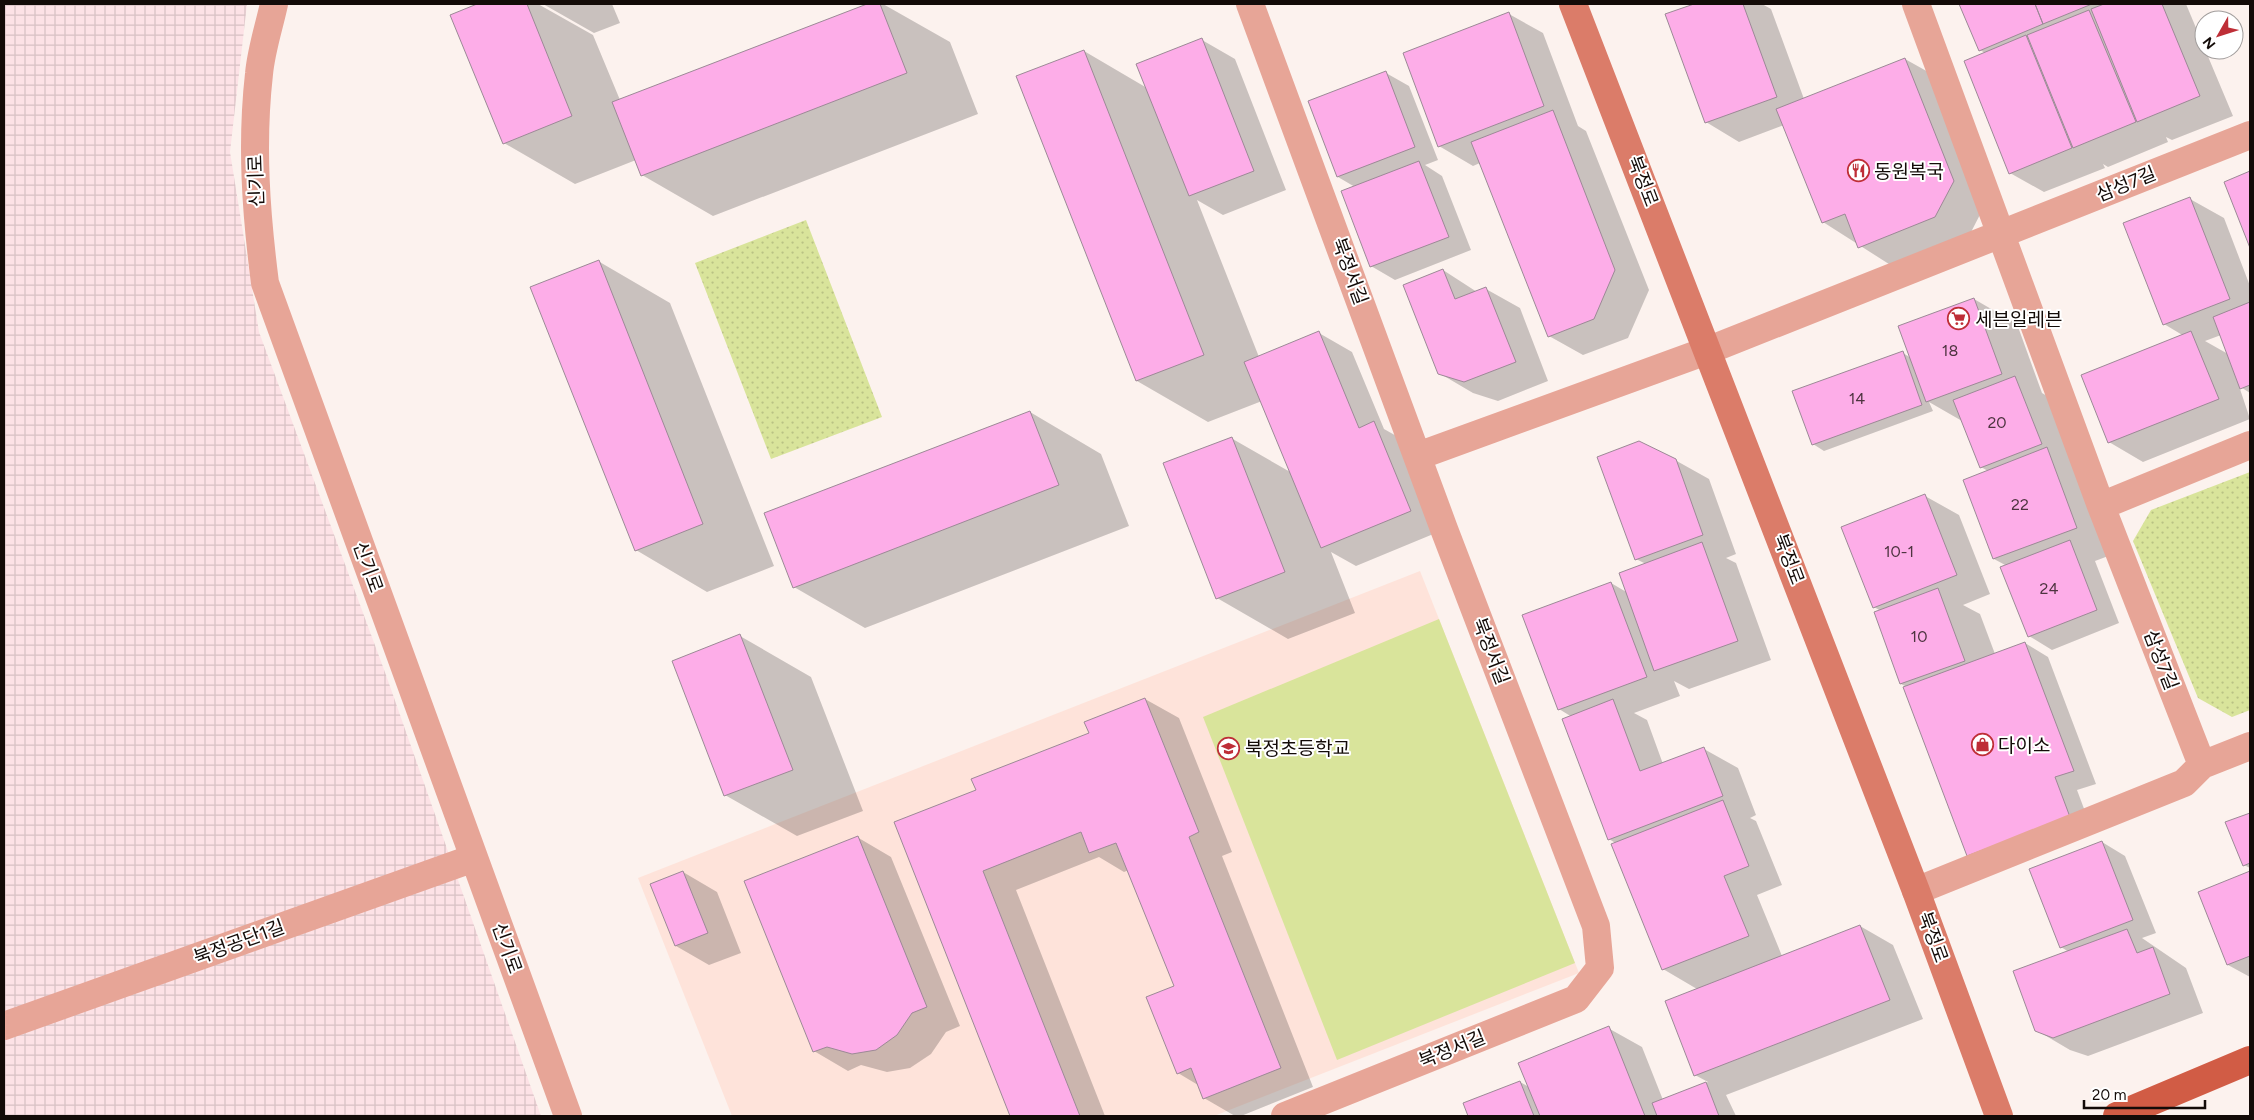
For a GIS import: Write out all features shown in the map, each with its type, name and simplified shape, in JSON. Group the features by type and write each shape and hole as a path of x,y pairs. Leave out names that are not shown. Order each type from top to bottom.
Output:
{"main road":[{"path":"2118,1116 2250,1060"}],"street":[{"name":"신기로","path":"274,4 259,73 254,148 256,210 265,283 568,1116"},
{"name":"북정서길","path":"1250,4 1418,456 1596,926 1600,968 1576,999 1284,1116"},
{"name":"북정로","path":"1574,4 1916,891 1999,1116"},
{"name":"삼성7길","path":"1916,4 2101,506 2202,765"},
{"name":"삼성7길","path":"2001,234 2250,135"},
{"path":"1418,456 1709,350 2001,234"},
{"path":"2101,506 2250,445"},
{"path":"1916,891 2184,783 2202,765 2250,746"},
{"name":"북정공단1길","path":"4,1026 474,858"}],"shaded area":[{"path":"4,4 247,4 230,152 259,332 386,675 541,1116 4,1116"},
{"name":"북정초등학교","path":"1420,571 1579,973 1214,1116 732,1116 638,878"}],"green space":[{"path":"806,220 882,417 771,459 695,263"},
{"path":"2250,472 2250,710 2232,717 2198,698 2133,541 2151,510"},
{"path":"1439,619 1575,963 1337,1060 1203,717"}],"building":[{"path":"477,4 527,4 572,116 503,144 450,15"},
{"path":"867,4 880,4 907,73 641,176 612,102"},
{"path":"1694,4 1743,4 1777,97 1705,123 1665,14"},
{"path":"1959,4 2035,4 2043,24 1979,51"},
{"path":"2035,4 2092,4 2043,24"},
{"path":"2104,4 2162,4 2200,96 2137,122 2091,9"},
{"path":"2089,10 2136,122 2073,148 2027,35"},
{"path":"1509,12 1544,106 1438,147 1403,53"},
{"path":"2026,35 2072,148 2009,174 1964,61"},
{"path":"1202,38 1254,171 1189,196 1136,64"},
{"path":"1084,50 1204,355 1136,381 1016,76"},
{"path":"1905,58 1954,181 1935,217 1858,248 1845,214 1822,223 1776,109"},
{"path":"1386,71 1415,147 1337,177 1308,101"},
{"path":"1553,110 1615,270 1594,319 1548,337 1471,142"},
{"path":"1419,161 1449,237 1370,267 1341,191"},
{"path":"2250,171 2250,248 2224,182"},
{"path":"2190,197 2230,299 2163,325 2123,223"},
{"path":"599,260 703,524 635,551 530,287"},
{"path":"1443,269 1455,299 1486,287 1516,362 1464,382 1438,374 1403,285"},
{"path":"1974,298 2002,374 1926,402 1898,326"},
{"path":"2250,302 2250,385 2240,389 2213,317"},
{"path":"1319,331 1359,428 1374,421 1411,511 1321,548 1244,362"},
{"path":"2191,331 2219,399 2108,443 2081,375"},
{"path":"1903,351 1922,405 1812,445 1792,391"},
{"path":"2015,376 2042,444 1980,468 1953,400"},
{"path":"1030,411 1059,485 793,588 764,513"},
{"path":"1232,437 1285,572 1216,599 1163,463"},
{"path":"1639,441 1676,459 1703,535 1635,560 1597,457"},
{"path":"2047,447 2077,528 1993,559 1963,480"},
{"path":"1925,494 1957,575 1873,608 1841,527"},
{"path":"2070,540 2097,610 2028,637 2000,567"},
{"path":"1702,542 1738,641 1654,671 1619,573"},
{"path":"1611,582 1647,677 1558,710 1522,615"},
{"path":"1938,588 1965,661 1900,684 1874,612"},
{"path":"740,634 793,770 724,796 672,661"},
{"path":"2025,642 2074,771 2055,777 2070,817 1967,856 1903,687"},
{"path":"1145,698 1199,832 1189,837 1281,1068 1203,1099 1191,1068 1177,1074 1146,997 1174,986 1116,843 1089,853 1081,832 983,871 1080,1116 1010,1116 894,822 976,790 971,779 1089,733 1084,722"},
{"path":"1613,699 1640,771 1704,747 1723,796 1608,840 1562,719"},
{"path":"1723,800 1749,866 1724,876 1749,936 1662,970 1611,844"},
{"path":"2250,813 2250,863 2243,866 2225,822"},
{"path":"858,836 927,1007 912,1013 897,1035 876,1050 852,1054 827,1047 813,1052 744,881"},
{"path":"2102,841 2133,920 2060,948 2029,869"},
{"path":"683,871 708,933 675,946 650,884"},
{"path":"2250,871 2250,956 2227,965 2198,892"},
{"path":"1860,925 1890,1000 1694,1076 1665,1001"},
{"path":"2127,929 2137,953 2153,947 2170,994 2053,1038 2035,1031 2013,971"},
{"path":"1609,1026 1645,1116 1540,1116 1518,1063"},
{"path":"1520,1081 1534,1116 1468,1116 1463,1103"},
{"path":"1706,1082 1719,1116 1657,1116 1652,1103"}],"place":[{"name":"동원복국","path":"1858,171"},
{"name":"세븐일레븐","path":"1959,319"},
{"name":"다이소","path":"1982,745"},
{"name":"북정초등학교","path":"1229,748"}]}
